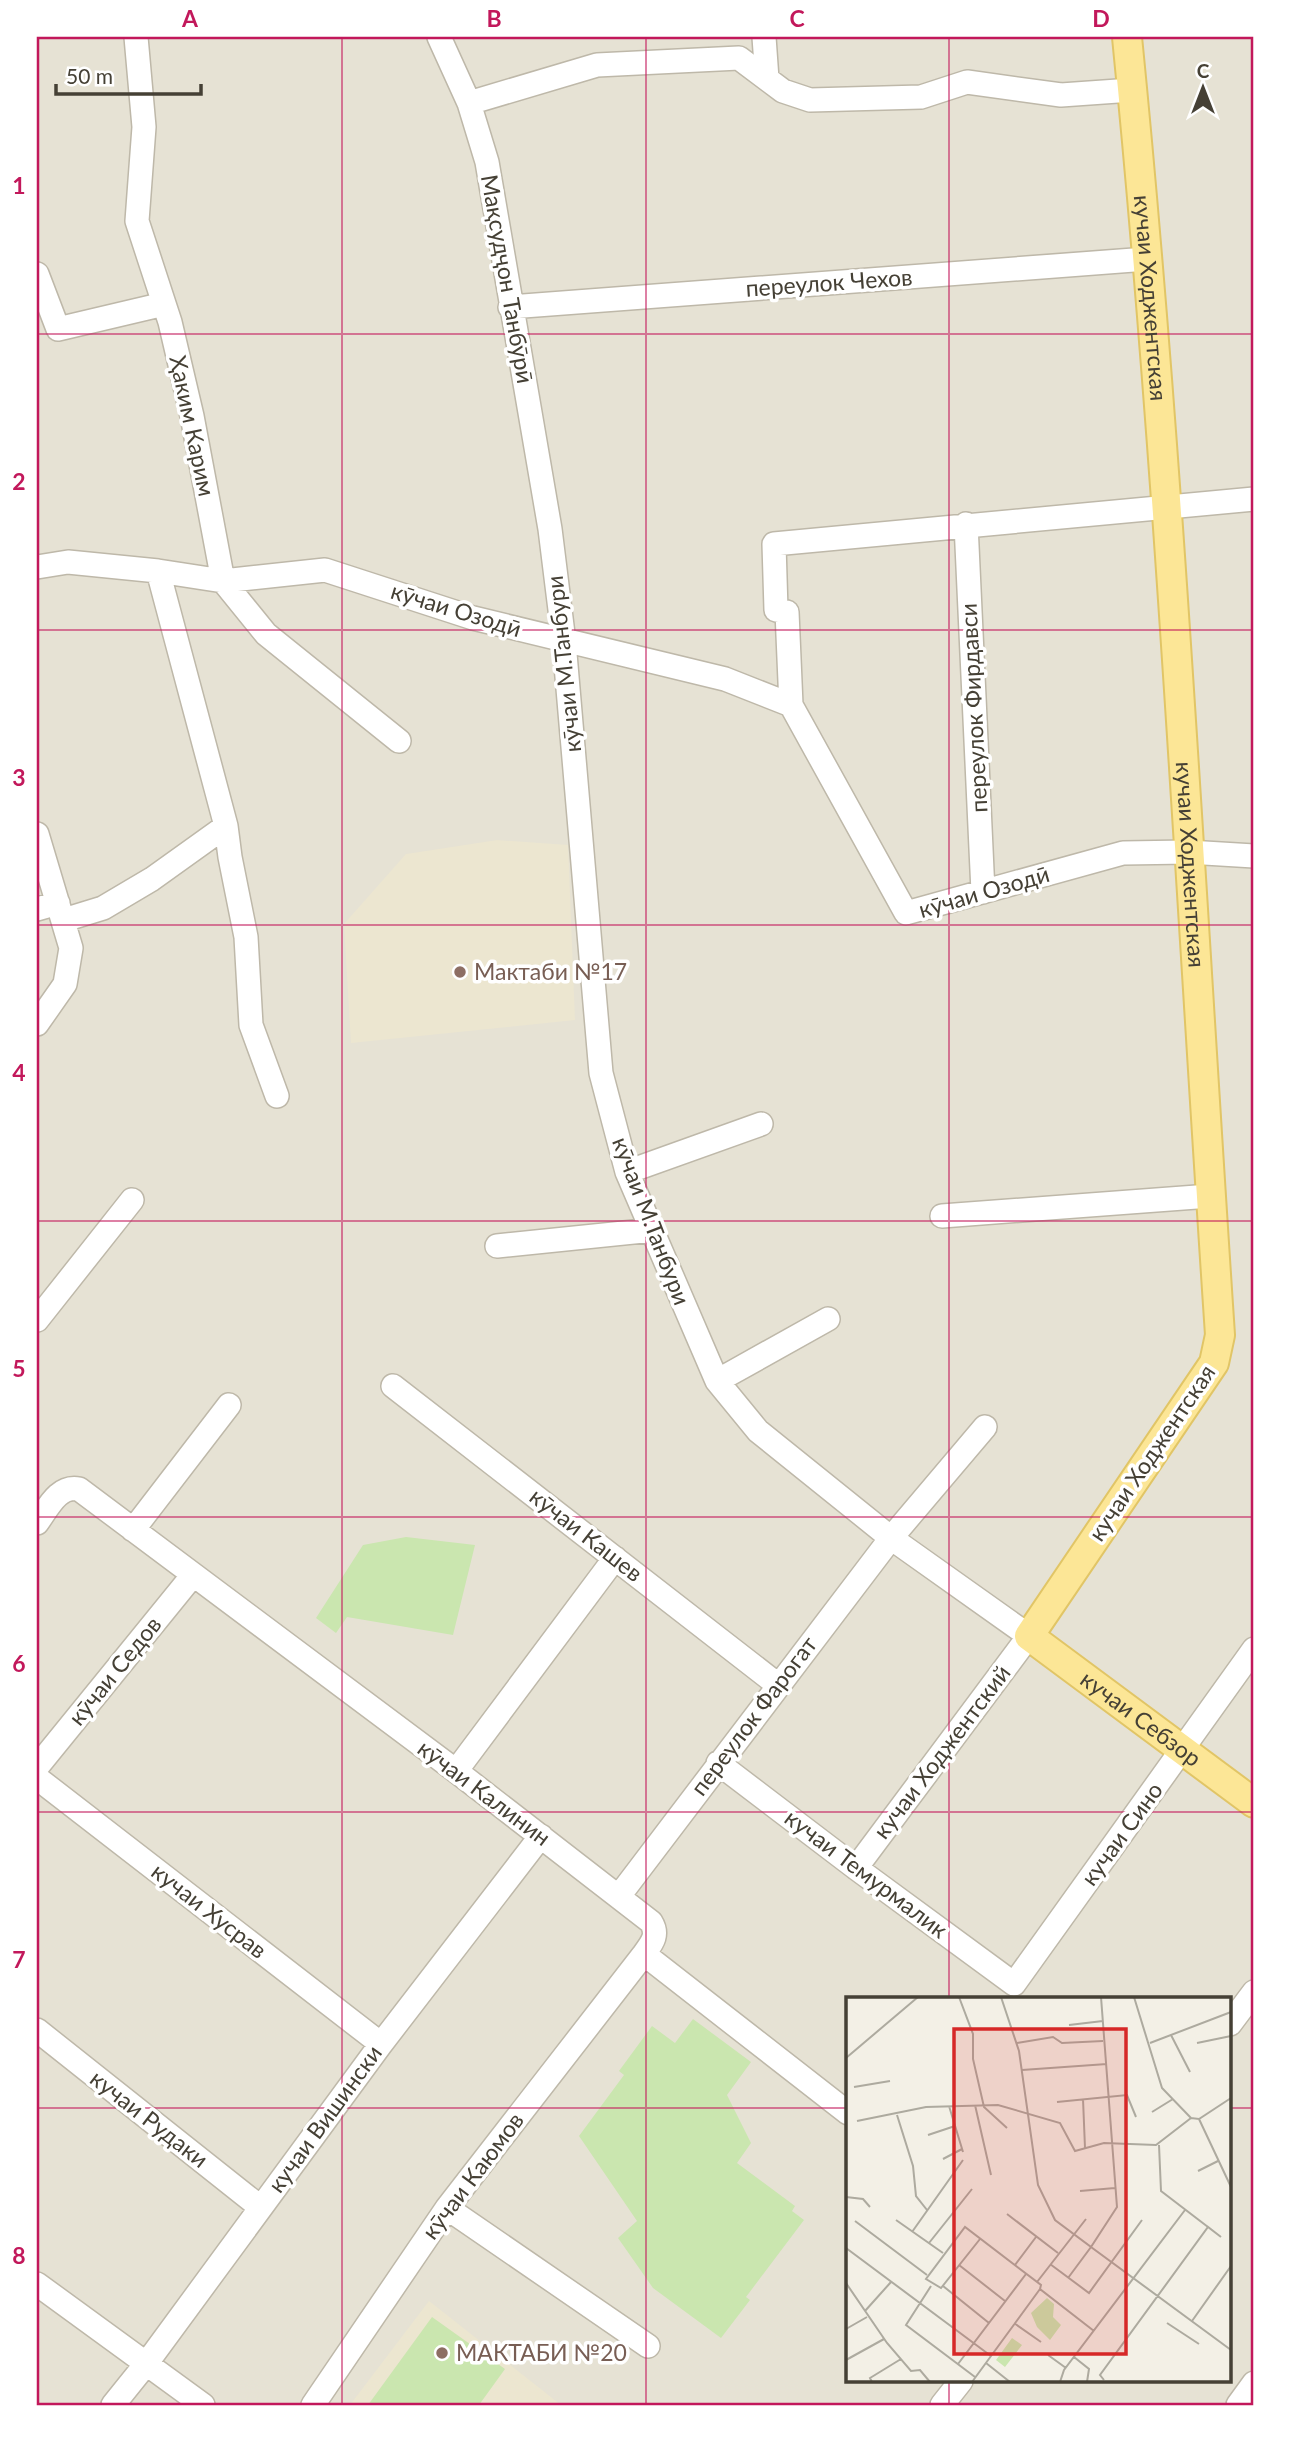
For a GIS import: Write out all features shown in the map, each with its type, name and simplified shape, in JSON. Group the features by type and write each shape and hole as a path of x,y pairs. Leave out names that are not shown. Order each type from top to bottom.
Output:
{"main road":[{"name":"кучаи Ходжентская","path":"1028,1636 1214,1363 1220,1335 1166,506 1127,37"},
{"name":"кучаи Себзор","path":"1028,1636 1254,1803"}],"street":[{"name":"Ҳаким Карим","path":"136,37 144,127 137,221 164,303 192,416 223,582 266,634 399,741"},
{"name":"Мақсудҷон Танбӯрӣ","path":"439,37 469,103 487,162 550,529"},
{"path":"764,37 767,79"},
{"path":"469,103 597,65 739,58 783,91 810,100 921,97 967,82 1060,95 1132,90"},
{"name":"переулок Чехов","path":"510,307 1147,259"},
{"path":"37,274 58,329 164,303"},
{"path":"966,524 1254,499"},
{"name":"кӯчаи Озодӣ","path":"966,524 774,544 776,610 787,612 791,705 906,913 1123,853 1188,852 1254,856"},
{"name":"переулок Фирдавси","path":"966,524 982,892"},
{"name":"кӯчаи М.Танбури","path":"550,529 564,642 601,1073 627,1172 718,1381 758,1431 891,1538 1028,1636"},
{"name":"кӯчаи Озодӣ","path":"37,567 68,562 158,571 223,582 325,570 473,618 725,680 791,705"},
{"path":"158,571 226,826 246,937 251,1025 277,1096"},
{"path":"53,911 103,908 152,879 226,826"},
{"path":"37,834 53,911 71,948 65,984 37,1024"},
{"path":"627,1172 761,1124"},
{"path":"942,1216 1210,1196"},
{"path":"37,1320 132,1200"},
{"path":"497,1246 653,1230"},
{"path":"718,1381 828,1319"},
{"name":"кӯчаи Кашев","path":"393,1386 779,1685"},
{"path":"134,1530 229,1405"},
{"name":"переулок Фарогат","path":"619,1896 891,1538 985,1427"},
{"name":"кӯчаи Калинин","path":"37,1523 61,1491 69,1487 79,1489 456,1771 651,1922 655,1929 655,1938 644,1954"},
{"path":"456,1771 615,1558"},
{"name":"кӯчаи Седов","path":"37,1767 192,1575"},
{"name":"кучаи Ходжентский","path":"856,1868 1028,1636"},
{"name":"кучаи Сино","path":"1014,1984 1254,1649"},
{"name":"кучаи Темурмалик","path":"718,1763 1014,1984"},
{"name":"кучаи Хусрав","path":"37,1778 381,2044"},
{"name":"кучаи Вишински","path":"113,2405 381,2044 541,1836"},
{"path":"644,1954 846,2111"},
{"name":"кӯчаи Каюмов","path":"313,2405 447,2208 644,1954"},
{"path":"1232,2021 1254,1992"},
{"name":"кучаи Рудаки","path":"37,2030 260,2207"},
{"path":"447,2208 648,2346"},
{"path":"37,2284 203,2405"},
{"path":"942,2405 960,2382"},
{"path":"1238,2405 1254,2383"}],"shaded area":[{"path":"37,37 1254,37 1254,2405 37,2405"},
{"name":"Мактаби №17","path":"497,840 568,845 575,1020 351,1043 344,924 406,854"},
{"name":"МАКТАБИ №20","path":"429,2301 561,2405 350,2405"}],"green space":[{"path":"406,1537 475,1545 453,1635 347,1617 336,1633 316,1618 363,1545"},
{"path":"693,2019 751,2062 727,2095 751,2143 737,2163 795,2206 792,2211 804,2220 746,2297 750,2300 721,2338 653,2288 618,2238 637,2221 579,2136 624,2075 619,2071 652,2026 675,2043"},
{"name":"МАКТАБИ №20","path":"432,2317 505,2369 479,2405 368,2405"}],"place":[{"name":"Мактаби №17","path":"460,972"},
{"name":"МАКТАБИ №20","path":"442,2353"}]}
